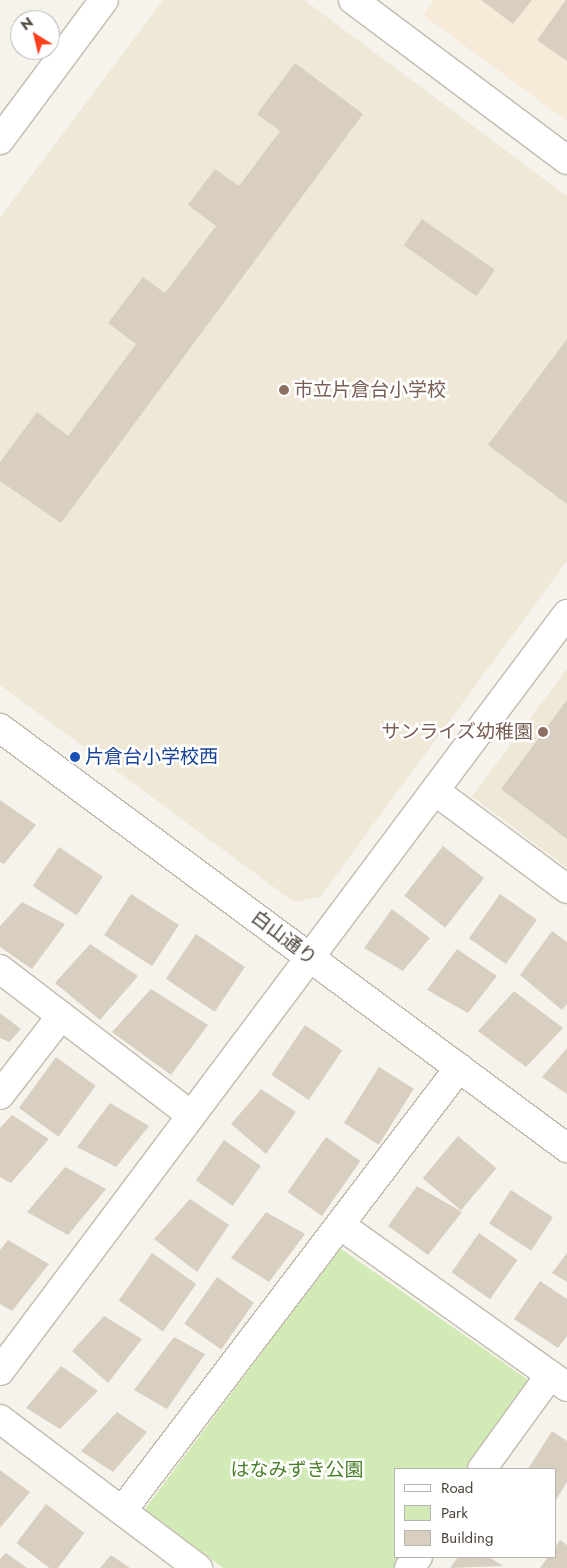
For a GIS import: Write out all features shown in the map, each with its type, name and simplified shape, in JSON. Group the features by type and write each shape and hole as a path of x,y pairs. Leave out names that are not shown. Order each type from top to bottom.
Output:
{"street":[{"path":"0,140 104,0"},
{"path":"353,0 567,160"},
{"path":"0,1371 567,614"},
{"name":"白山通り","path":"0,728 567,1148"},
{"path":"435,791 567,889"},
{"path":"0,969 191,1115"},
{"path":"0,1095 61,1016"},
{"path":"122,1511 459,1068"},
{"path":"340,1225 559,1382 483,1468"},
{"path":"0,1419 198,1568"},
{"path":"409,1568 417,1558"}],"shaded area":[{"name":"市立片倉台小学校","path":"163,0 304,0 567,196 567,561 320,897 294,902 0,685 0,218"},
{"path":"434,0 567,0 567,121 423,15"},
{"name":"サンライズ幼稚園","path":"567,669 567,868 472,796"}],"green space":[{"name":"はなみずき公園","path":"340,1248 531,1382 468,1468 394,1468 394,1558 401,1558 394,1568 223,1568 145,1509"}],"building":[{"path":"481,0 532,0 513,24"},
{"path":"567,0 567,61 537,40"},
{"path":"295,63 363,114 61,523 0,481 0,462 37,412 68,436 136,344 108,323 143,277 165,293 216,226 188,205 215,169 239,186 280,131 257,114"},
{"path":"422,219 495,270 477,296 404,245"},
{"path":"567,339 567,504 488,445"},
{"path":"567,700 567,839 501,789"},
{"path":"0,800 36,825 4,864 0,862"},
{"path":"443,846 484,878 445,928 404,896"},
{"path":"59,847 103,877 77,916 33,886"},
{"path":"131,894 179,925 152,966 104,935"},
{"path":"500,894 537,920 506,964 469,938"},
{"path":"22,902 65,924 32,969 0,947 0,926"},
{"path":"392,909 430,938 403,971 364,948"},
{"path":"552,931 567,942 567,1004 562,1010 520,975"},
{"path":"196,934 245,967 215,1012 166,979"},
{"path":"90,944 138,976 100,1020 55,983"},
{"path":"457,949 497,976 468,1013 427,990"},
{"path":"151,989 208,1025 171,1075 112,1032"},
{"path":"514,991 563,1028 526,1067 478,1031"},
{"path":"0,1013 21,1029 9,1042 0,1038"},
{"path":"305,1025 342,1050 309,1100 271,1075"},
{"path":"567,1048 567,1094 542,1077"},
{"path":"56,1057 96,1086 59,1137 19,1108"},
{"path":"379,1067 414,1089 379,1145 344,1123"},
{"path":"261,1089 296,1112 266,1154 231,1124"},
{"path":"110,1103 149,1126 116,1167 77,1147"},
{"path":"12,1115 49,1139 11,1183 0,1177 0,1128"},
{"path":"458,1136 496,1168 461,1210 423,1178"},
{"path":"326,1137 360,1161 322,1216 288,1192"},
{"path":"224,1140 261,1166 233,1206 196,1180"},
{"path":"65,1167 106,1189 68,1235 27,1212"},
{"path":"417,1186 462,1212 428,1255 388,1226"},
{"path":"511,1190 553,1217 531,1251 489,1224"},
{"path":"190,1199 229,1225 197,1272 154,1239"},
{"path":"266,1212 305,1234 269,1282 231,1258"},
{"path":"479,1233 518,1260 490,1299 451,1272"},
{"path":"8,1240 49,1264 12,1311 0,1304 0,1250"},
{"path":"152,1253 196,1284 163,1331 119,1301"},
{"path":"567,1253 567,1282 552,1273"},
{"path":"217,1277 254,1303 221,1350 184,1324"},
{"path":"540,1281 567,1299 567,1336 558,1348 514,1319"},
{"path":"104,1316 142,1339 108,1383 72,1351"},
{"path":"174,1337 205,1354 167,1409 134,1390"},
{"path":"61,1366 98,1391 60,1429 26,1408"},
{"path":"117,1412 147,1432 113,1472 81,1451"},
{"path":"552,1431 567,1441 567,1482 557,1498 557,1468 529,1468"},
{"path":"0,1470 30,1492 0,1528"},
{"path":"46,1504 84,1533 58,1568 50,1568 17,1543"},
{"path":"560,1540 567,1545 567,1568 540,1568 547,1558 557,1558 557,1544"},
{"path":"6,1553 27,1568 0,1568 0,1559"},
{"path":"111,1555 130,1568 100,1568"},
{"path":"457,1558 491,1558 503,1566 450,1568"}],"place":[{"name":"市立片倉台小学校","path":"284,390"},
{"name":"サンライズ幼稚園","path":"543,732"},
{"name":"片倉台小学校西","path":"75,757"}]}
